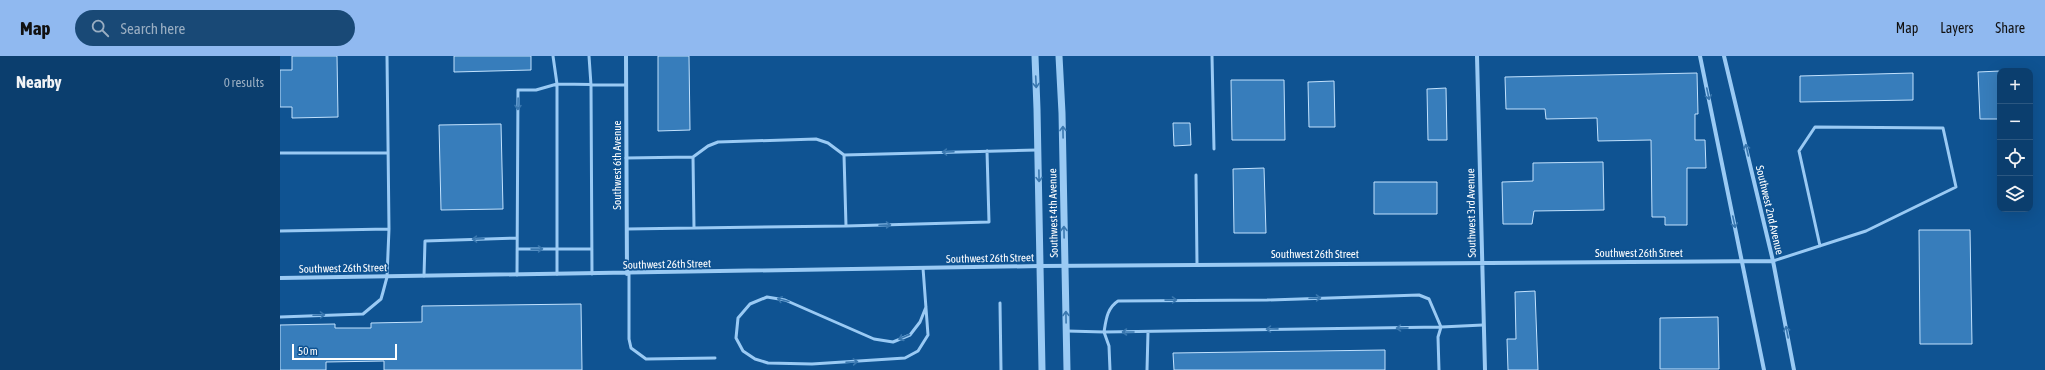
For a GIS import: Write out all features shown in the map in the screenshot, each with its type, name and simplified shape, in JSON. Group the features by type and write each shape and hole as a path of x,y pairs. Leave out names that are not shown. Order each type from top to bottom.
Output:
{"street":[{"name":"Southwest 6th Avenue","path":"626,56 628,274"},
{"name":"Southwest 4th Avenue","path":"1035,56 1042,370"},
{"name":"Southwest 4th Avenue","path":"1059,56 1062,112 1066,370"},
{"name":"Southwest 3rd Avenue","path":"1477,56 1485,370"},
{"path":"1700,56 1764,370"},
{"name":"Southwest 2nd Avenue","path":"1724,56 1773,261 1794,370"},
{"name":"Southwest 26th Street","path":"280,278 628,274 1065,265 1773,261"}],"lane":[{"path":"280,317 363,314 381,299 387,277 389,229 387,56"},
{"path":"553,56 557,84 557,274"},
{"path":"589,56 591,85 592,274"},
{"path":"1212,56 1214,149"},
{"path":"518,275 518,90 536,90 557,84 626,85"},
{"path":"1773,261 1820,246 1866,231 1956,187 1944,128 1815,126 1798,150 1820,246"},
{"path":"626,158 693,157 708,146 718,142 816,139 828,143 844,155 1038,150"},
{"path":"627,229 846,226 989,222 987,151"},
{"path":"280,153 388,153"},
{"path":"844,155 846,226"},
{"path":"693,157 694,228"},
{"path":"1196,174 1197,264"},
{"path":"280,232 389,229"},
{"path":"424,276 425,241 517,238"},
{"path":"517,249 592,249"},
{"path":"923,268 926,307 928,335 918,351 904,358 812,364 768,363 755,359 743,351 736,338 738,318 743,310 750,304 767,297 798,305 874,339 893,342 910,335 920,322 926,307"},
{"path":"628,274 629,339 632,348 646,358 715,358"},
{"path":"1110,370 1109,346 1104,332 1106,317 1112,305 1118,302 1267,300 1419,295 1429,299 1441,327 1438,337 1439,370"},
{"path":"1000,303 1001,370"},
{"path":"1066,331 1148,332 1483,325"},
{"path":"1147,370 1148,332"}],"building":[{"path":"292,56 337,56 338,117 292,118 292,107 280,107 280,70 292,70"},
{"path":"454,56 531,56 531,70 454,72"},
{"path":"658,56 689,56 690,130 658,131"},
{"path":"1997,71 1997,119 1980,119 1978,72"},
{"path":"1697,73 1698,114 1695,114 1695,140 1705,140 1706,168 1687,168 1687,225 1665,225 1665,217 1652,217 1651,140 1598,141 1597,118 1546,119 1545,109 1506,109 1505,77"},
{"path":"1913,73 1913,100 1800,102 1800,76"},
{"path":"1231,80 1284,80 1285,140 1232,140"},
{"path":"1334,81 1335,127 1309,127 1308,82"},
{"path":"1446,88 1447,140 1428,140 1427,89"},
{"path":"1173,123 1190,123 1191,145 1174,146"},
{"path":"501,124 503,209 441,210 439,125"},
{"path":"1603,162 1604,210 1534,211 1532,224 1503,224 1502,182 1533,181 1533,163"},
{"path":"1264,168 1266,233 1234,233 1233,169"},
{"path":"1374,182 1437,182 1437,214 1374,214"},
{"path":"1919,230 1970,230 1972,344 1920,344"},
{"path":"1535,291 1538,370 1508,370 1507,339 1516,339 1515,292"},
{"path":"581,304 582,370 384,370 384,361 326,362 326,370 280,370 280,325 335,324 335,328 371,328 371,323 422,322 422,306"},
{"path":"1718,317 1719,369 1660,369 1660,318"},
{"path":"1385,350 1385,370 1174,370 1173,353"}]}
